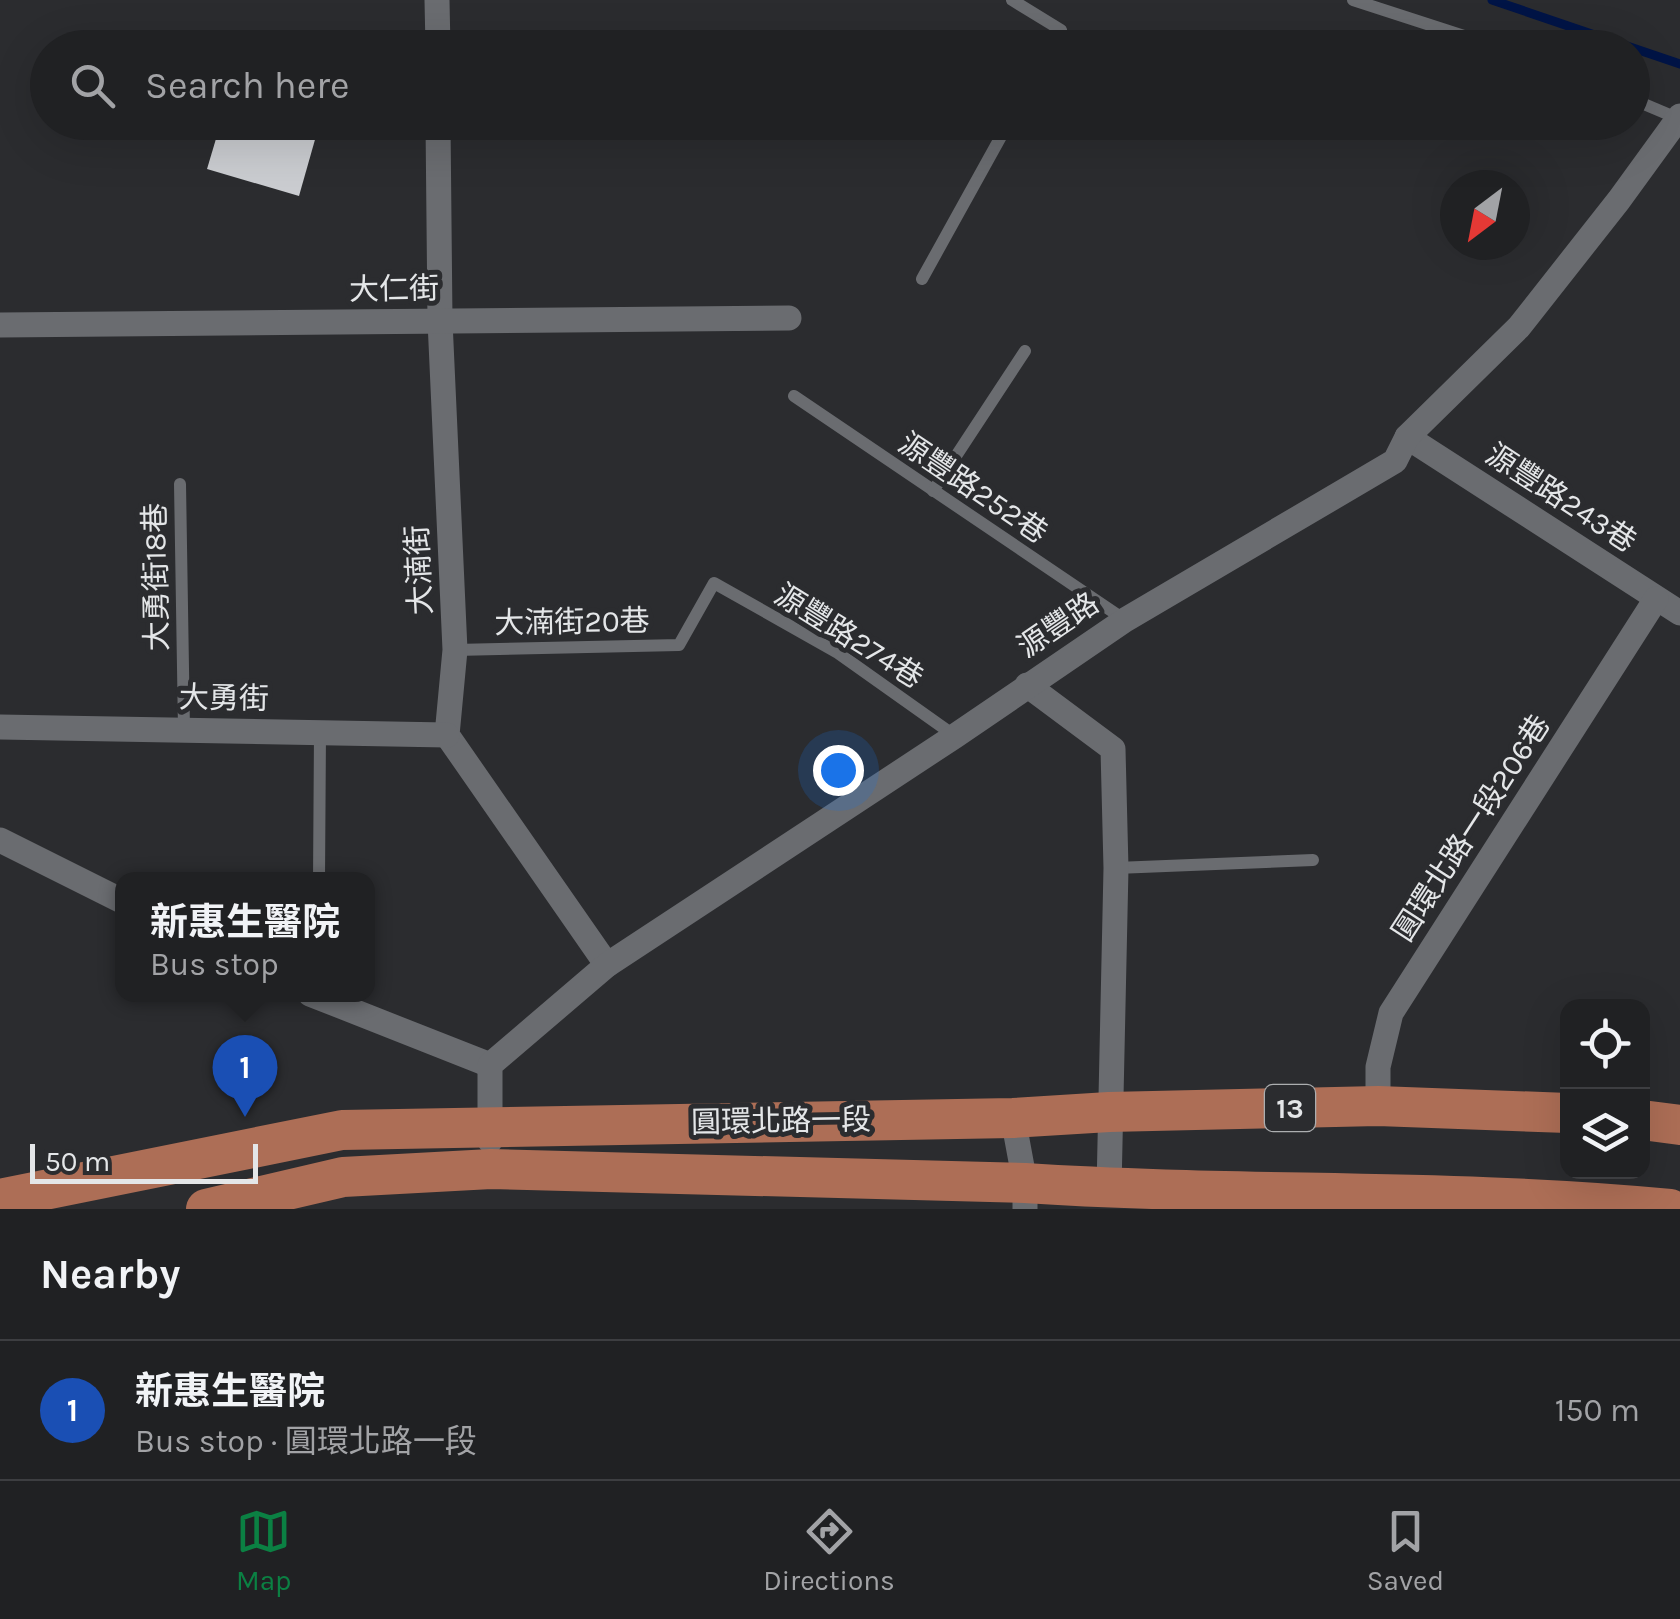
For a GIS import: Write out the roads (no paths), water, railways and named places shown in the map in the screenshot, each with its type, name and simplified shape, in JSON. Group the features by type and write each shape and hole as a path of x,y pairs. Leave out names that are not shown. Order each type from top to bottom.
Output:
{"main road":[{"name":"圓環北路一段","path":"0,1199 342,1130 1012,1118 1378,1106 1560,1113"},
{"path":"1650,1121 1680,1125"},
{"name":"圓環北路一段","path":"206,1209 343,1177 492,1169 1025,1196 1109,1189 1492,1196 1670,1209"}],"street":[{"path":"438,0 438,30"},
{"name":"源豐路","path":"490,1065 607,965 1125,620 1395,461 1407,437 1520,327 1679,118"},
{"name":"大湳街","path":"438,140 440,320 455,650 447,734"},
{"name":"大仁街","path":"0,325 788,318"},
{"name":"源豐路243巷","path":"1407,437 1680,613"},
{"name":"圓環北路一段206巷","path":"1378,1106 1378,1067 1391,1013 1656,599"},
{"path":"1027,685 1114,749 1116,868 1109,1189"},
{"name":"大勇街","path":"0,727 447,734"},
{"path":"447,734 607,965"},
{"path":"0,840 115,898"},
{"path":"330,1002 490,1065 492,1169"},
{"path":"1012,1118 1025,1196"}],"lane":[{"path":"1012,0 1061,30"},
{"path":"1353,0 1446,30"},
{"path":"1650,107 1679,118"},
{"path":"922,280 999,140"},
{"path":"933,491 1025,351"},
{"name":"源豐路252巷","path":"794,396 1125,620"},
{"name":"大勇街18巷","path":"180,484 184,730"},
{"name":"大湳街20巷","path":"455,650 679,645 714,583"},
{"name":"源豐路274巷","path":"714,583 838,653 956,736"},
{"path":"319,872 320,732"},
{"path":"1116,868 1313,860"}],"waterway":[{"path":"1492,0 1580,30"},
{"path":"1650,54 1680,64"}],"place":[{"name":"新惠生醫院","path":"245,1117"}]}
